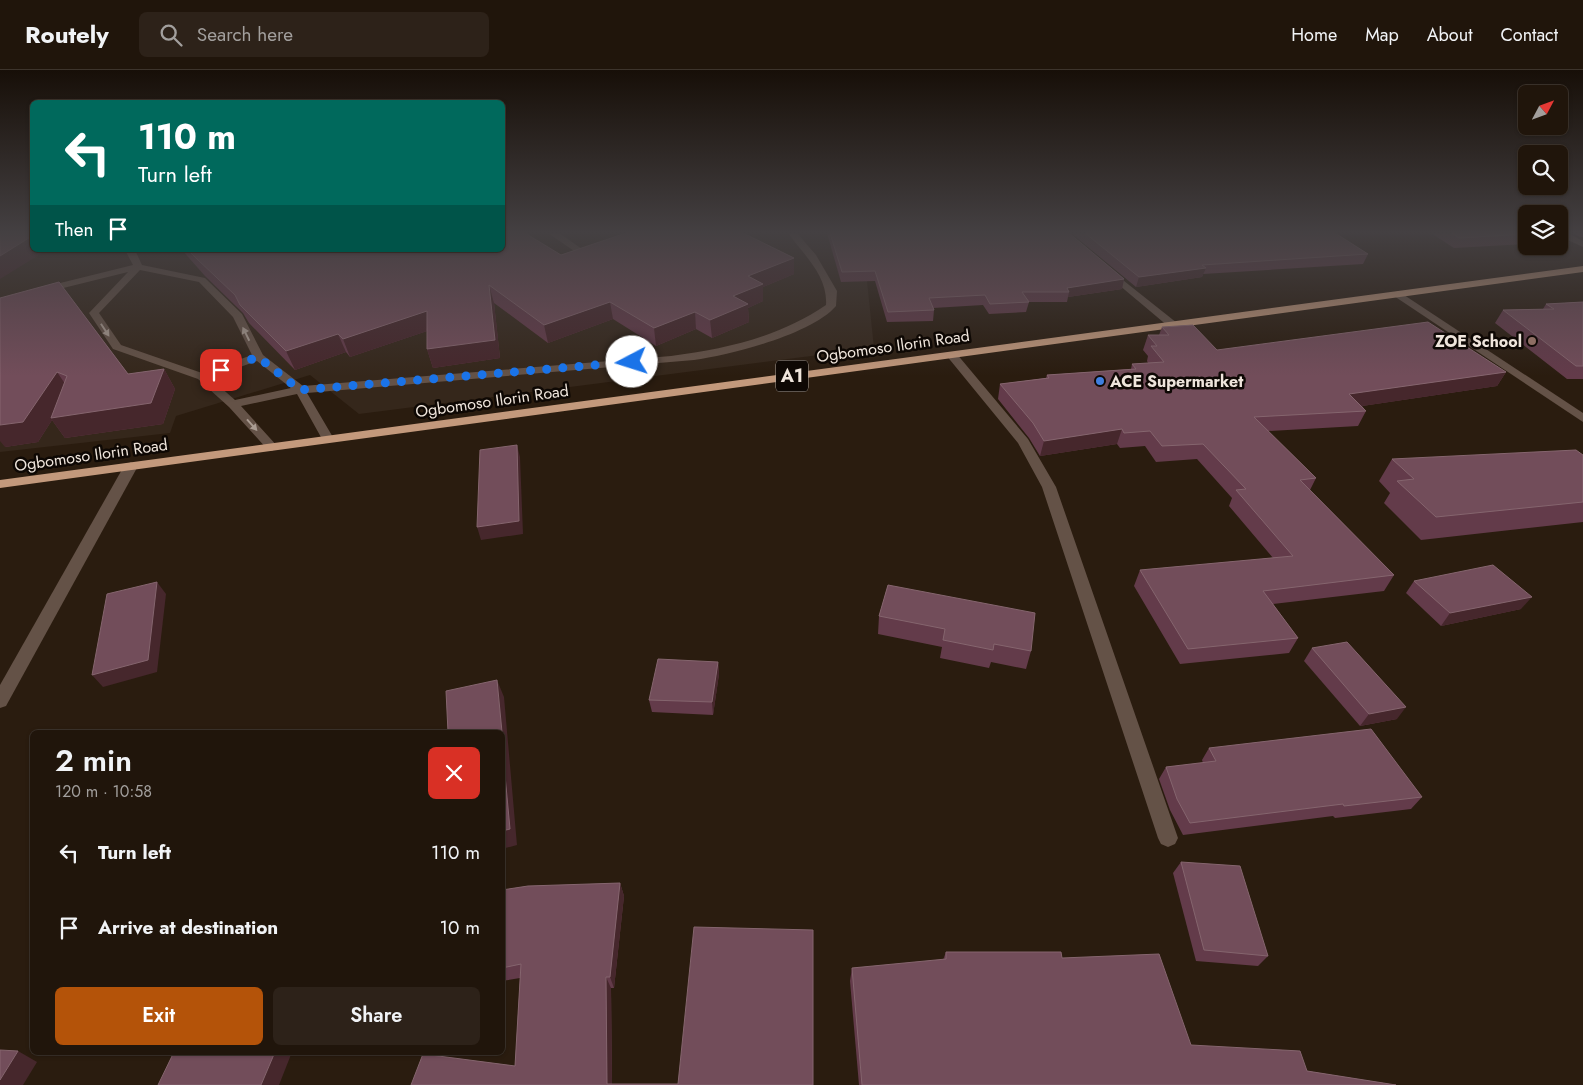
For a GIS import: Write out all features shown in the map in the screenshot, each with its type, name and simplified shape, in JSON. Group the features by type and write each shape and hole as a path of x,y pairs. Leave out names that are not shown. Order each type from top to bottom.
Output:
{"highway":[{"name":"Ogbomoso Ilorin Road","path":"0,484 1495,280"}],"street":[{"path":"37,292 84,280"},
{"path":"125,280 94,313 117,347 202,377 232,404 272,447"},
{"path":"202,280 238,316 258,357 300,390 328,439"},
{"path":"232,404 300,390 671,359 717,353 746,346 815,318 831,306 832,291 826,280"},
{"path":"1119,280 1173,325"},
{"path":"1398,294 1580,414"},
{"path":"952,355 1024,442 1049,487 1168,838"},
{"path":"202,377 258,357"},
{"path":"0,701 131,466"}],"shaded area":[{"path":"0,280 867,280 874,348 359,414 310,375 176,416 170,433 0,452"}],"building":[{"path":"220,280 756,280 763,284 733,296 748,304 710,320 695,312 654,328 610,302 544,325 489,285 495,340 427,349 427,311 343,339 338,334 286,351 240,305 235,295"},
{"path":"878,280 1115,280 1067,288 1069,292 1022,292 1029,302 990,304 985,295 929,298 934,310 888,312"},
{"path":"59,282 128,374 164,369 151,403 51,418 67,376 57,372 23,422 0,425 0,298"},
{"path":"1583,302 1583,366 1576,366 1503,310 1554,309 1546,304"},
{"path":"1428,322 1506,372 1349,394 1366,411 1254,417 1316,478 1300,480 1394,575 1263,591 1298,638 1188,649 1140,570 1293,556 1236,490 1246,489 1203,444 1162,446 1150,431 1124,433 1122,429 1044,441 1033,423 1000,384 1049,378 1047,375 1136,369 1132,364 1164,362 1151,346 1157,346 1148,335 1169,335 1162,327 1193,325 1217,350"},
{"path":"517,445 519,521 477,527 480,450"},
{"path":"1576,450 1583,455 1583,502 1436,517 1397,481 1414,479 1392,459"},
{"path":"1493,565 1532,597 1450,613 1414,581"},
{"path":"157,582 148,660 92,675 107,594"},
{"path":"888,585 1035,613 1031,651 994,644 993,650 943,640 945,629 879,616"},
{"path":"1347,642 1406,707 1369,714 1312,648"},
{"path":"658,659 718,662 712,702 649,700"},
{"path":"497,680 502,730 448,730 446,691"},
{"path":"1371,729 1422,797 1344,806 1343,804 1190,823 1177,799 1166,767 1216,761 1209,748"},
{"path":"505,775 510,829 505,830"},
{"path":"1181,862 1240,866 1268,956 1204,950"},
{"path":"620,883 610,977 606,977 607,1084 678,1084 694,927 813,930 813,1085 411,1085 423,1055 515,1066 521,964 505,967 505,890 528,886"},
{"path":"946,952 1061,952 1062,958 1159,954 1191,1045 1300,1051 1307,1071 1396,1085 862,1085 852,968 946,959"},
{"path":"0,1050 18,1051 0,1080"},
{"path":"173,1055 274,1055 261,1085 158,1085"}],"place":[{"name":"ZOE School","path":"1532,341"},
{"name":"ACE Supermarket","path":"1100,381"}],"route":[{"path":"221,370 258,357 300,390 632,362"}]}
